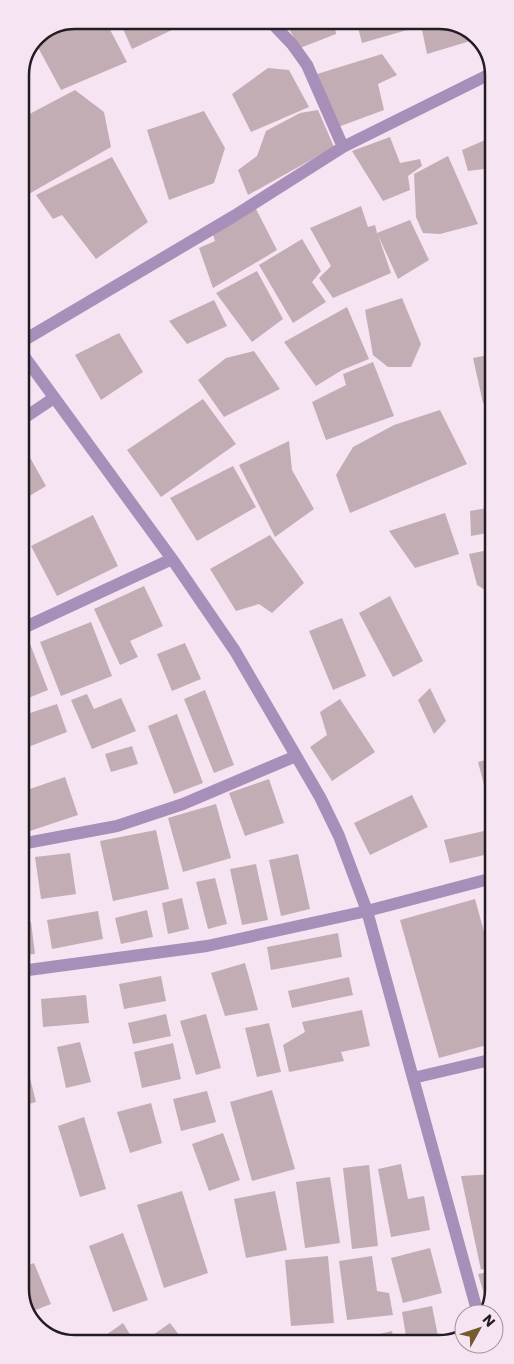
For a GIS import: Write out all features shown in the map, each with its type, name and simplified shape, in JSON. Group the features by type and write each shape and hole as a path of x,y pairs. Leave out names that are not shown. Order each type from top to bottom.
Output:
{"street":[{"path":"278,29 292,44 307,65 343,148"},
{"path":"29,337 234,216 343,148 485,76"},
{"path":"29,364 172,559 235,651 320,797 338,836 367,911 475,1304"},
{"path":"29,415 54,398"},
{"path":"29,625 172,559"},
{"path":"29,842 117,826 183,804 296,756"},
{"path":"29,970 207,946 367,911 485,880"},
{"path":"413,1078 485,1061"}],"building":[{"path":"110,29 127,62 61,90 38,47 49,36 65,30"},
{"path":"123,29 174,29 132,49"},
{"path":"289,29 335,29 336,34 300,48"},
{"path":"358,29 411,29 362,43"},
{"path":"422,29 451,30 471,41 427,54"},
{"path":"382,54 397,75 378,84 384,110 338,127 317,74"},
{"path":"268,68 289,70 309,107 251,132 232,94"},
{"path":"75,90 104,112 111,147 29,194 29,114"},
{"path":"318,110 334,147 248,195 238,170 257,156 266,131 300,113"},
{"path":"204,111 225,148 214,183 169,200 147,130"},
{"path":"390,137 400,163 420,159 422,166 408,176 410,190 383,201 352,151"},
{"path":"485,140 485,169 468,171 462,150"},
{"path":"448,156 478,224 440,234 423,233 416,217 414,174"},
{"path":"112,157 148,222 96,259 62,215 53,219 36,195"},
{"path":"361,206 368,227 375,225 377,233 410,220 429,260 398,279 378,235 391,273 333,298 319,278 331,266 310,228"},
{"path":"255,207 277,250 213,288 199,248 215,241 212,232"},
{"path":"302,239 321,271 312,282 326,302 293,323 259,265"},
{"path":"257,271 283,319 252,342 216,293"},
{"path":"402,298 421,344 411,367 388,367 373,355 365,310"},
{"path":"214,300 227,326 187,344 169,321"},
{"path":"347,307 369,359 342,370 316,386 284,342"},
{"path":"119,333 143,372 101,400 75,355"},
{"path":"254,351 280,389 224,417 198,380 226,358"},
{"path":"485,356 485,403 483,403 473,358"},
{"path":"373,362 394,416 326,440 312,402 346,385 343,374"},
{"path":"203,399 236,444 161,497 127,450"},
{"path":"440,410 467,464 350,513 336,475 353,447 394,425"},
{"path":"289,441 292,470 314,509 275,537 239,465"},
{"path":"29,456 46,486 29,496"},
{"path":"233,466 256,507 197,541 170,498"},
{"path":"485,508 485,533 471,536 470,511"},
{"path":"445,513 459,554 415,568 389,531"},
{"path":"93,515 118,566 57,596 31,546"},
{"path":"270,535 304,583 272,613 259,604 236,611 210,569"},
{"path":"485,551 485,590 477,585 469,554"},
{"path":"144,586 163,626 130,641 138,657 120,665 94,609"},
{"path":"390,596 423,661 393,677 359,613"},
{"path":"342,618 366,676 333,690 309,631"},
{"path":"91,622 112,676 61,696 40,642"},
{"path":"29,641 48,690 29,698"},
{"path":"185,643 201,679 172,691 157,654"},
{"path":"430,688 446,721 434,734 418,700"},
{"path":"205,690 234,765 214,773 184,699"},
{"path":"87,694 94,709 121,698 136,731 92,749 71,700"},
{"path":"340,699 375,752 332,781 310,747 327,735 320,712"},
{"path":"57,704 67,732 29,747 29,713"},
{"path":"177,714 203,783 174,794 148,726"},
{"path":"132,746 138,764 111,772 105,754"},
{"path":"485,760 485,789 478,762"},
{"path":"65,777 78,815 30,831 29,789"},
{"path":"269,779 284,823 245,836 229,793"},
{"path":"412,795 428,827 370,855 354,823"},
{"path":"216,804 231,858 183,872 168,818"},
{"path":"156,830 169,889 113,901 100,841"},
{"path":"485,831 485,855 450,863 444,840"},
{"path":"70,853 76,894 41,899 35,857"},
{"path":"298,854 310,909 281,916 269,860"},
{"path":"256,864 268,920 242,925 230,869"},
{"path":"215,878 227,924 208,929 196,882"},
{"path":"182,898 189,929 168,934 162,903"},
{"path":"475,899 485,935 485,1045 439,1058 400,920"},
{"path":"147,910 153,937 121,944 115,918"},
{"path":"98,911 103,939 52,949 47,920"},
{"path":"29,922 31,922 35,954 29,954"},
{"path":"338,933 342,957 271,970 267,947"},
{"path":"245,963 258,1010 225,1016 211,973"},
{"path":"161,976 166,1001 124,1009 119,984"},
{"path":"349,977 353,995 292,1008 288,991"},
{"path":"86,995 89,1023 43,1027 41,999"},
{"path":"362,1010 370,1046 341,1052 344,1061 289,1072 283,1045 305,1032 302,1022"},
{"path":"166,1014 171,1036 133,1044 128,1023"},
{"path":"206,1014 221,1068 196,1075 180,1021"},
{"path":"269,1023 281,1072 257,1077 245,1028"},
{"path":"80,1042 91,1082 66,1088 57,1047"},
{"path":"173,1043 181,1079 142,1088 134,1052"},
{"path":"29,1074 36,1102 29,1104"},
{"path":"272,1090 295,1169 252,1181 230,1102"},
{"path":"207,1091 216,1122 181,1131 173,1099"},
{"path":"151,1103 162,1143 130,1153 117,1112"},
{"path":"84,1117 106,1189 80,1197 58,1126"},
{"path":"223,1133 240,1180 209,1191 192,1144"},
{"path":"401,1164 408,1199 424,1196 430,1230 391,1237 378,1169"},
{"path":"369,1165 378,1246 352,1249 343,1168"},
{"path":"485,1175 485,1268 481,1270 461,1176"},
{"path":"330,1177 340,1243 305,1248 296,1182"},
{"path":"182,1191 208,1273 164,1288 137,1205"},
{"path":"275,1191 287,1250 246,1258 234,1199"},
{"path":"123,1233 148,1300 113,1312 89,1246"},
{"path":"430,1248 442,1293 403,1303 391,1258"},
{"path":"328,1256 334,1323 291,1326 285,1260"},
{"path":"372,1256 377,1291 389,1293 393,1315 347,1320 339,1261"},
{"path":"34,1263 51,1304 34,1311 29,1296 29,1265"},
{"path":"485,1273 485,1296 478,1274"},
{"path":"432,1306 438,1335 406,1335 402,1312"},
{"path":"123,1323 130,1335 106,1335"},
{"path":"170,1323 179,1335 153,1335"},
{"path":"392,1331 393,1335 376,1335"}]}
